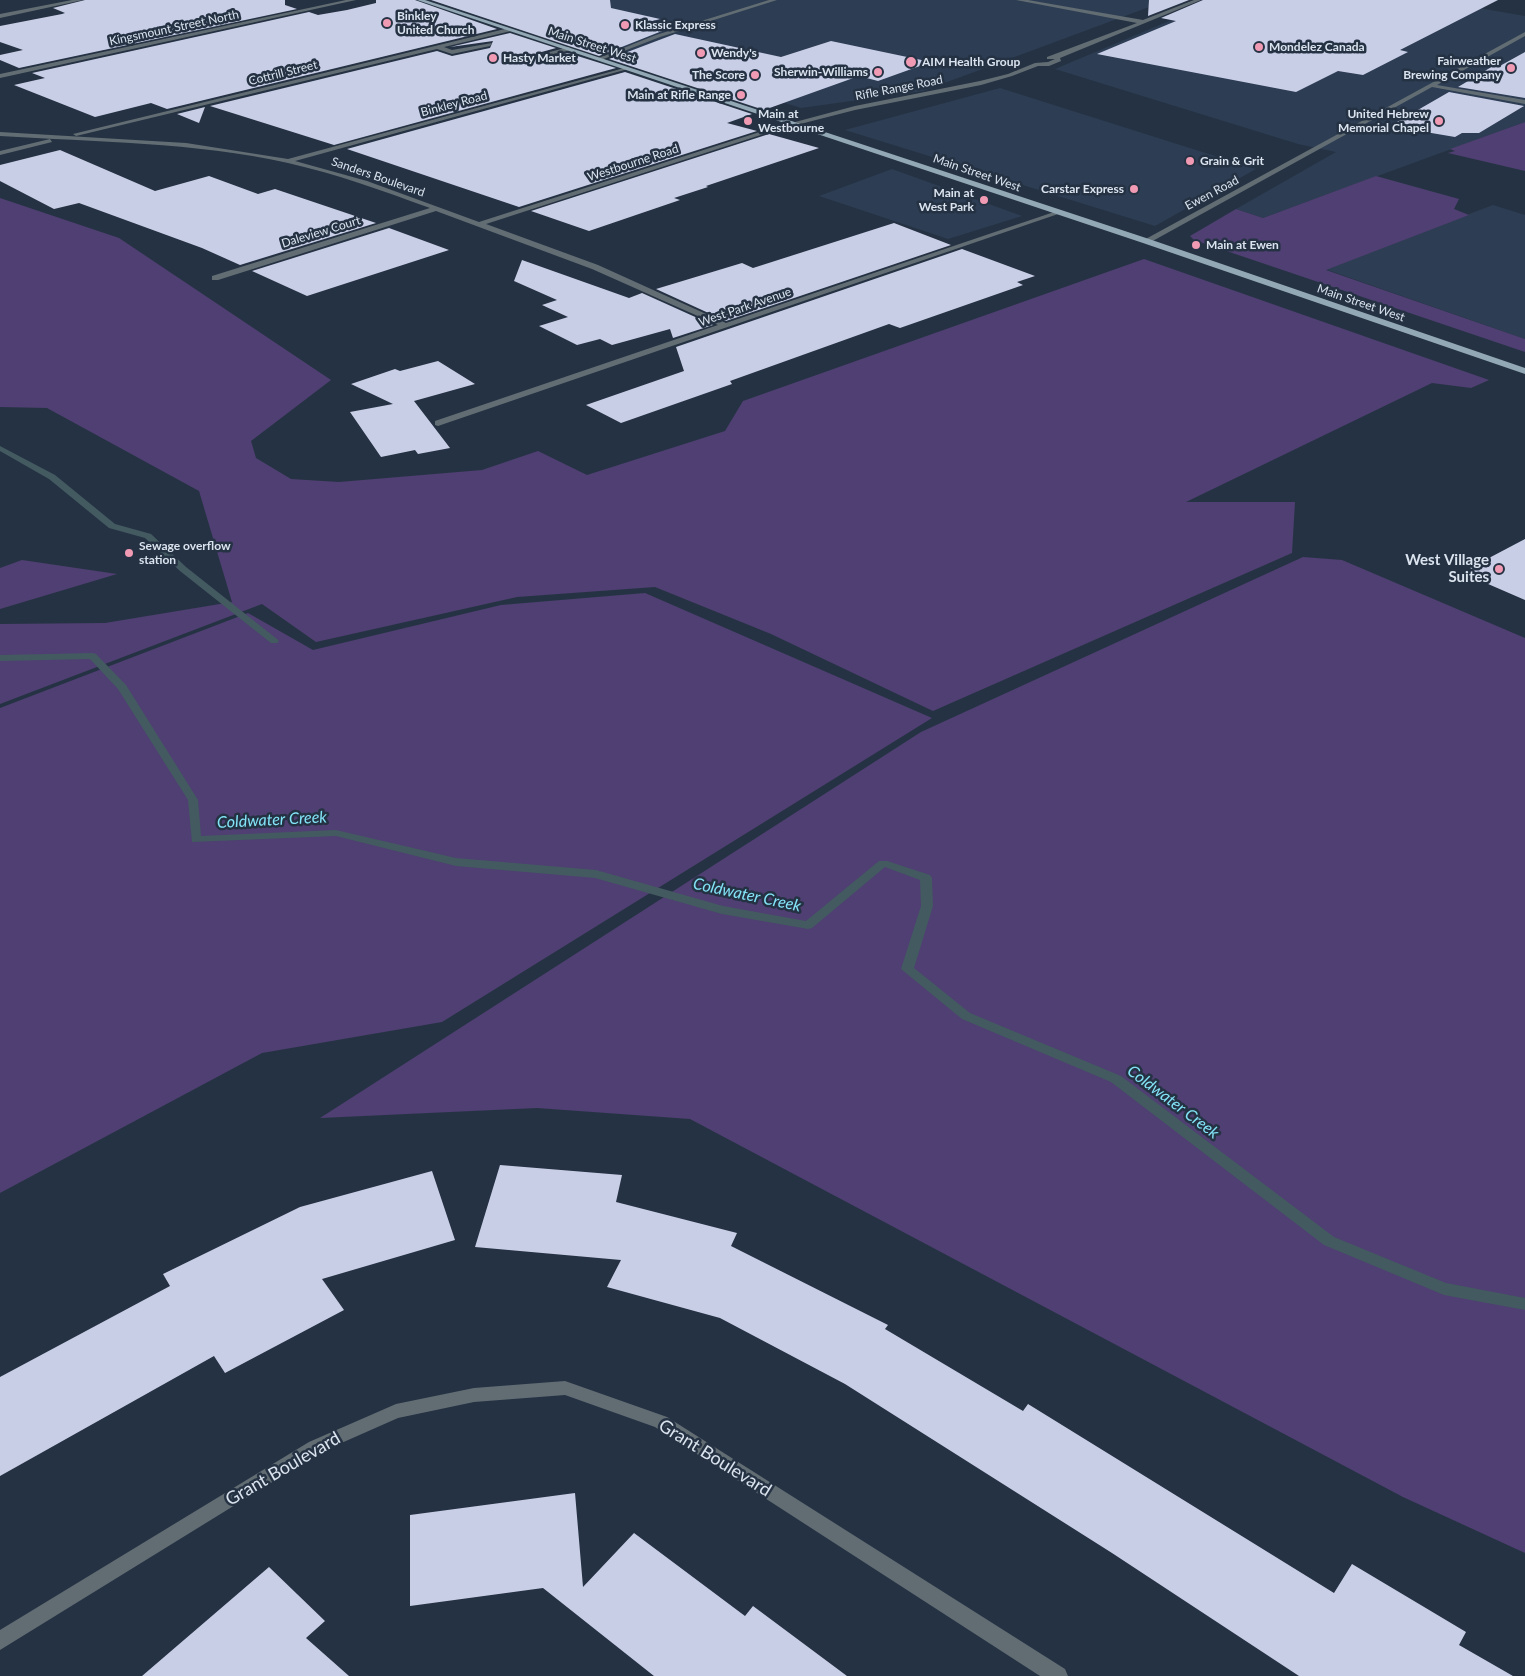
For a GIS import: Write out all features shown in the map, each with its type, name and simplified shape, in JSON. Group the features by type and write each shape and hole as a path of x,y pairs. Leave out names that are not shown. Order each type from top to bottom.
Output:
{"main road":[{"name":"Main Street West","path":"420,0 1146,241 1525,371"}],"street":[{"path":"0,16 80,0"},
{"name":"Kingsmount Street North","path":"0,76 353,0"},
{"path":"598,59 658,36 774,0"},
{"path":"1019,0 1143,22"},
{"name":"Rifle Range Road","path":"794,124 855,108 981,84 1037,64 1049,64 1059,60 1056,57 1198,0"},
{"name":"Cottrill Street","path":"0,153 509,30"},
{"name":"Ewen Road","path":"1146,241 1434,86 1525,34"},
{"path":"436,47 452,52 490,44"},
{"path":"541,55 569,49"},
{"name":"Binkley Road","path":"288,161 626,68"},
{"path":"1434,86 1525,102"},
{"name":"Westbourne Road","path":"479,224 794,124"},
{"name":"Sanders Boulevard","path":"0,134 186,145 288,161 365,182 595,266 727,326"},
{"name":"Daleview Court","path":"215,278 435,209"},
{"name":"West Park Avenue","path":"438,423 1059,212"},
{"name":"Grant Boulevard","path":"0,1641 315,1447 396,1411 474,1395 565,1388 661,1422 1058,1676"}],"shaded area":[{"path":"454,0 1168,0 923,91 801,108"},
{"path":"1219,0 1433,0 1525,16 1525,122 1263,218 1236,209 1336,152 1298,144 1055,69"},
{"path":"1000,88 1256,169 1155,226 845,130"},
{"path":"1525,122 1525,171 1448,153 1455,151 1450,149"},
{"path":"892,169 1022,216 948,239 819,196"},
{"path":"1376,176 1459,199 1454,209 1469,215 1326,270 1525,339 1525,352 1194,240 1190,236 1236,209 1263,218"},
{"path":"0,198 119,238 331,380 251,441 256,458 291,479 339,482 482,470 538,451 587,475 725,431 743,401 1144,259 1489,380 1471,388 1432,383 1186,502 1295,502 1292,553 933,711 771,634 655,587 517,597 316,642 262,604 0,704 0,624 105,623 232,602 199,491 47,408 0,407"},
{"path":"1493,205 1525,215 1525,339 1325,269"},
{"path":"1303,557 1342,560 1525,638 1525,1553 1403,1497 690,1119 537,1108 320,1118 921,732"},
{"path":"22,560 117,574 0,609 0,568"},
{"path":"645,593 932,718 442,1022 262,1053 0,1193 0,708 248,613 313,650 501,605"}],"building":[{"path":"85,0 285,0 285,5 297,9 19,68 0,60 0,55 23,50 0,42 0,26 62,14 65,13 53,8"},
{"path":"376,0 415,0 497,29 167,109 151,103 95,117 14,85 45,78 32,73 309,12 318,15 347,10 376,3"},
{"path":"431,0 610,0 611,8 660,19 636,26 662,31 599,56"},
{"path":"1149,0 1189,0 1148,16"},
{"name":"Mondelez Canada","path":"1203,0 1498,0 1400,50 1408,52 1363,75 1338,71 1296,92 1097,54 1176,21 1161,18"},
{"path":"510,33 556,48 538,53 536,55 540,59 568,53 616,68 334,145 210,106 437,51 452,56 490,48 493,41 450,47"},
{"path":"675,34 781,57 831,41 931,62 878,81 859,76 764,110 609,59"},
{"name":"Fairweather Brewing Company","path":"1525,52 1525,98 1458,87 1493,66 1498,67"},
{"path":"625,72 752,114 727,123 757,131 519,207 347,149"},
{"path":"1449,92 1524,106 1479,133 1462,133 1455,137 1390,126"},
{"path":"205,107 199,123 177,114"},
{"path":"769,134 819,148 706,186 708,187 674,198 680,200 589,231 531,211"},
{"path":"60,150 155,191 209,176 258,194 275,189 376,223 240,265 202,248 79,203 54,209 0,181 0,165"},
{"path":"894,223 951,245 726,321 656,289 742,263 753,268"},
{"path":"389,228 449,250 307,296 252,271"},
{"path":"962,249 1035,276 1017,282 1023,285 900,328 889,324 730,381 732,384 621,423 586,405 684,371 676,347"},
{"path":"522,260 629,298 642,293 713,325 673,338 670,329 612,345 600,339 577,345 539,326 568,317 542,305 557,300 514,281"},
{"path":"438,361 475,384 414,401 450,448 418,454 415,450 381,457 350,412 393,404 351,384 395,369 400,371"},
{"name":"West Village Suites","path":"1525,539 1525,600 1465,574 1474,570 1470,568"},
{"path":"500,1165 622,1175 616,1202 737,1233 731,1246 888,1325 885,1329 1023,1411 1028,1404 1334,1593 1352,1564 1466,1632 1459,1645 1513,1676 1299,1676 1112,1553 845,1384 720,1318 607,1287 621,1260 475,1247"},
{"path":"432,1171 455,1240 322,1279 344,1310 225,1373 214,1356 0,1476 0,1377 170,1286 163,1274 300,1207"},
{"path":"575,1493 583,1587 634,1533 745,1616 753,1606 847,1676 654,1676 543,1588 410,1606 410,1515"},
{"path":"269,1567 325,1621 306,1638 349,1676 142,1676"}],"waterway":[{"path":"0,448 52,477 112,526 148,536 183,569 274,641"},
{"name":"Coldwater Creek","path":"0,658 93,656 122,687 193,800 196,840 336,833 456,862 596,874 722,910 808,925 883,863 926,878 927,906 907,969 966,1016 1116,1079 1329,1241 1444,1289 1525,1304"}],"place":[{"name":"Binkley United Church","path":"387,23"},
{"name":"Klassic Express","path":"625,25"},
{"name":"Mondelez Canada","path":"1259,47"},
{"name":"Wendy's","path":"701,53"},
{"name":"Hasty Market","path":"493,58"},
{"name":"AIM Health Group","path":"911,62"},
{"name":"Fairweather Brewing Company","path":"1511,68"},
{"name":"Sherwin-Williams","path":"878,72"},
{"name":"The Score","path":"755,75"},
{"name":"Main at Rifle Range","path":"741,95"},
{"name":"Main at Westbourne","path":"748,121"},
{"name":"United Hebrew Memorial Chapel","path":"1439,121"},
{"name":"Grain & Grit","path":"1190,161"},
{"name":"Carstar Express","path":"1134,189"},
{"name":"Main at West Park","path":"984,200"},
{"name":"Main at Ewen","path":"1196,245"},
{"name":"Sewage overflow station","path":"129,553"},
{"name":"West Village Suites","path":"1499,569"}]}
